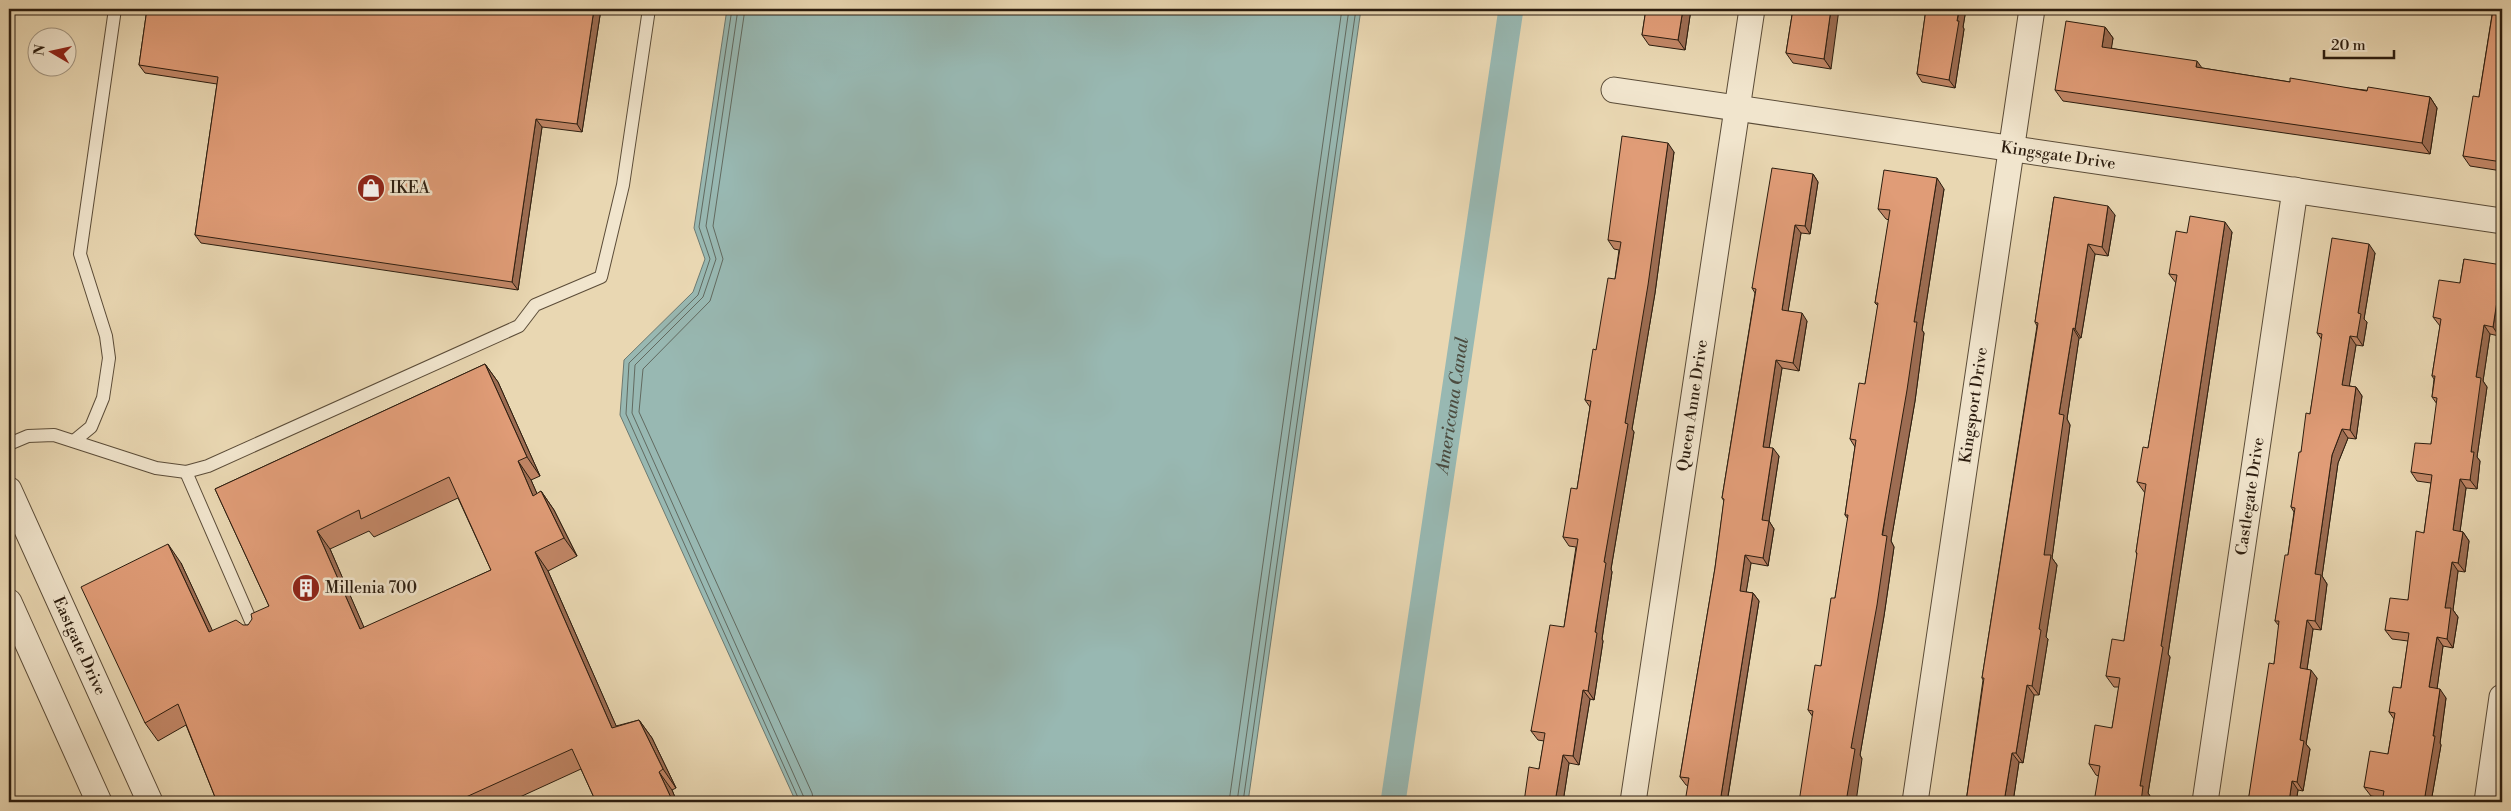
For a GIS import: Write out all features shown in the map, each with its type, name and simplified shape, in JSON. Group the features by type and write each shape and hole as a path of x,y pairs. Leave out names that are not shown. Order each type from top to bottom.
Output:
{"street":[{"name":"Queen Anne Drive","path":"1633,802 1752,9"},
{"name":"Kingsport Drive","path":"1916,802 2032,9"},
{"name":"Kingsgate Drive","path":"1614,90 2502,221"},
{"name":"Castlegate Drive","path":"2204,802 2295,190"},
{"name":"Eastgate Drive","path":"9,490 150,802"},
{"path":"9,602 99,802"},
{"path":"2487,802 2502,697"}],"lane":[{"path":"74,441 91,427 103,398 109,358 106,336 80,254 115,9"},
{"path":"9,444 28,436 54,435 156,468 186,472 208,466 519,326 535,306 601,277 623,185 649,9"},
{"path":"186,472 257,636"}],"water":[{"path":"727,9 1361,9 1248,802 796,802 620,415 624,360 693,292 705,259 694,228"}],"building":[{"name":"IKEA","path":"147,9 594,9 577,124 536,119 512,282 195,235 218,77 139,65"},
{"path":"1646,9 1683,9 1678,40 1642,35"},
{"path":"1793,9 1831,9 1824,59 1786,53"},
{"path":"1926,9 1959,9 1957,21 1959,21 1949,80 1917,74"},
{"path":"2487,9 2502,9 2502,162 2463,156 2473,96 2479,97 2493,10"},
{"path":"2066,21 2105,27 2102,47 2197,61 2196,67 2290,82 2290,78 2367,91 2368,87 2430,97 2422,143 2055,90"},
{"path":"1622,136 1668,143 1648,285 1625,423 1628,424 1604,562 1606,563 1588,691 1583,690 1573,756 1563,755 1555,802 1524,802 1529,767 1539,769 1545,733 1531,731 1550,625 1564,627 1578,539 1563,537 1571,488 1577,489 1591,401 1585,400 1593,349 1596,350 1608,278 1615,279 1621,242 1608,240"},
{"path":"1772,168 1813,174 1805,226 1795,225 1782,310 1802,313 1793,363 1776,360 1763,447 1773,448 1762,520 1769,521 1763,558 1745,555 1740,591 1753,593 1721,796 1732,798 1731,802 1685,802 1689,778 1680,777 1715,568 1724,499 1722,498 1756,289 1752,288"},
{"path":"1884,170 1937,178 1914,322 1917,322 1907,390 1882,535 1887,536 1877,605 1851,748 1855,749 1846,802 1799,802 1813,711 1808,710 1815,665 1821,666 1831,598 1835,598 1848,515 1845,515 1856,440 1850,439 1859,383 1865,384 1878,303 1875,303 1890,210 1878,209"},
{"path":"2054,197 2108,206 2102,247 2088,244 2059,414 2064,415 2044,555 2051,555 2032,686 2027,685 2016,753 2012,753 2004,802 1966,802 1984,678 1982,678 2038,323 2035,322"},
{"path":"2190,216 2225,222 2161,646 2163,647 2140,786 2143,786 2141,802 2094,802 2100,766 2089,764 2095,725 2112,728 2120,678 2106,676 2112,639 2124,641 2146,484 2137,482 2143,447 2148,448 2177,275 2169,274 2176,231 2187,233"},
{"path":"2332,238 2369,244 2358,313 2361,314 2357,337 2350,336 2342,385 2356,387 2350,430 2342,429 2332,455 2315,574 2321,575 2315,621 2307,620 2300,668 2311,670 2300,740 2304,741 2297,782 2292,781 2289,802 2248,802 2269,663 2274,664 2279,621 2275,621 2285,555 2288,555 2295,508 2291,507 2299,452 2301,452 2306,413 2310,414 2322,334 2317,333"},
{"path":"2464,259 2502,265 2502,269 2493,327 2484,325 2476,377 2481,378 2471,452 2474,452 2470,480 2460,479 2453,530 2463,532 2458,563 2452,562 2445,608 2451,608 2447,639 2437,637 2429,687 2440,689 2433,736 2435,736 2424,802 2382,802 2384,791 2364,787 2370,751 2388,754 2395,713 2389,712 2393,687 2401,688 2409,633 2385,630 2390,598 2408,600 2416,531 2424,533 2432,475 2411,472 2415,443 2431,444 2437,398 2432,397 2435,376 2432,376 2441,319 2433,317 2439,280 2460,283"},
{"path":"485,364 527,457 518,461 533,496 541,491 564,538 535,552 612,728 639,720 663,769 659,772 673,802 596,802 572,749 455,802 217,802 178,704 145,723 81,587 168,544 209,632 236,620 243,625 248,625 252,619 251,614 269,606 215,489","holes":["449,477 491,570 360,629 317,531 359,510 361,519"]}],"waterway":[{"name":"Americana Canal","path":"1393,802 1511,9"}],"place":[{"name":"IKEA","path":"371,188"},
{"name":"Millenia 700","path":"306,588"}]}
